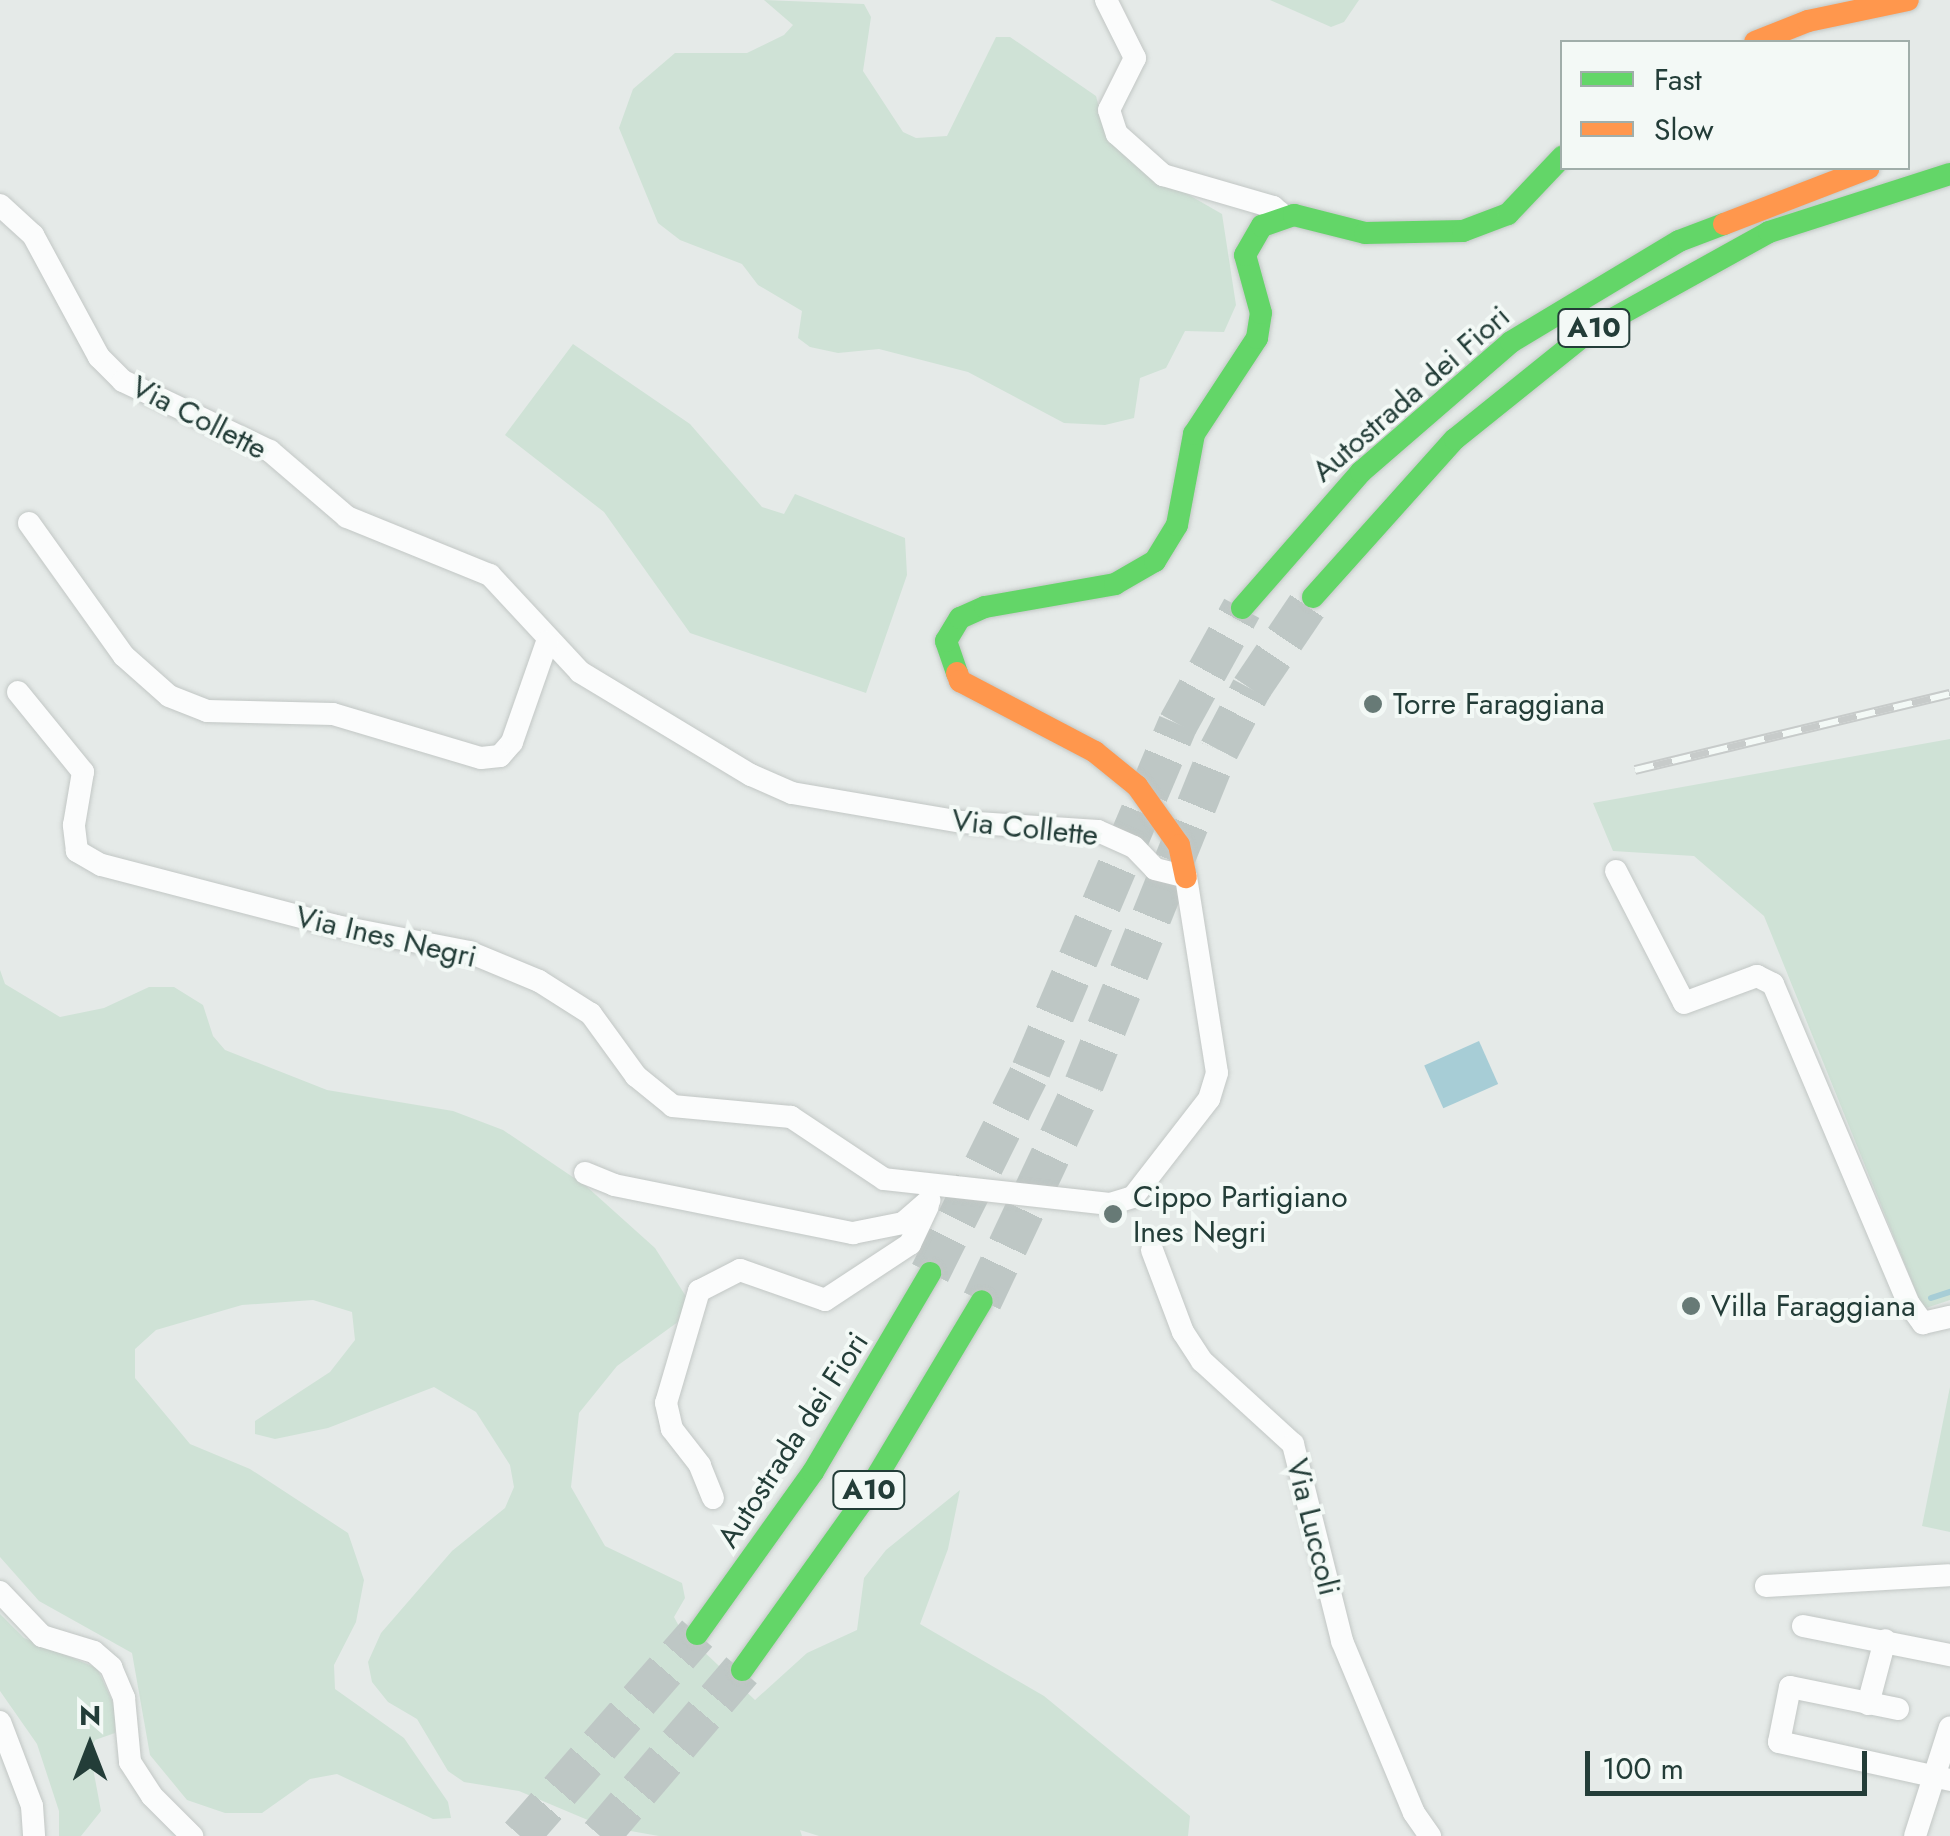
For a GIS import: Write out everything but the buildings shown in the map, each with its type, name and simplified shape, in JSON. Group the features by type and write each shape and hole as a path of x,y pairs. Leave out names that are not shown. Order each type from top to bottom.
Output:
{"main road":[{"path":"1760,40 1808,21 1912,0"},
{"path":"1186,877 1179,845 1137,786 1095,752 960,682 946,641 960,618 985,607 1115,584 1155,562 1177,526 1194,434 1258,338 1261,313 1246,244 1262,226 1284,216 1365,233 1463,230 1508,214 1560,159"},
{"name":"Autostrada dei Fiori","path":"1242,608 1360,472 1472,372 1543,320 1639,261 1724,220 1863,170"},
{"name":"Autostrada dei Fiori","path":"1313,597 1455,439 1587,333 1769,232 1950,174"},
{"name":"Autostrada dei Fiori","path":"697,1634 814,1472 930,1273"},
{"name":"A10","path":"742,1670 862,1503 982,1301"}],"street":[{"path":"1106,0 1135,58 1109,110 1116,134 1163,175 1273,206 1284,216"},
{"name":"Via Collette","path":"0,205 33,235 100,357 123,380 270,451 347,517 490,575 547,642 580,672 703,748 792,793 962,822 1098,831 1134,846 1154,869 1186,877"},
{"path":"29,523 124,656 169,696 207,711 332,714 481,758 500,756 512,742 547,642"},
{"name":"Via Ines Negri","path":"18,692 83,772 74,825 78,851 101,865 468,952 539,982 591,1014 636,1076 673,1106 791,1117 884,1179 930,1196 1080,1204 1133,1197 1210,1099 1217,1072 1186,877"},
{"path":"1616,870 1684,1003 1757,976 1773,984 1908,1304 1923,1323 1950,1316"},
{"path":"585,1173 614,1185 853,1232 903,1222 930,1196"},
{"path":"712,1498 700,1464 672,1429 666,1403 699,1290 740,1270 825,1300 910,1244 930,1196"},
{"name":"Via Luccoli","path":"1152,1250 1183,1332 1202,1361 1294,1444 1342,1641 1414,1813 1430,1836"},
{"path":"1766,1586 1949,1575"},
{"path":"0,1592 42,1636 94,1652 111,1666 124,1698 130,1762 152,1796 192,1836"},
{"path":"1803,1626 1950,1656"},
{"path":"1868,1704 1885,1640"},
{"path":"1898,1709 1790,1687 1780,1742 1941,1777"},
{"path":"0,1722 32,1806 34,1836"},
{"path":"1915,1836 1941,1777 1950,1727"}],"green space":[{"path":"764,0 864,4 871,17 863,71 903,132 916,138 947,136 996,37 1010,37 1096,96 1102,118 1142,168 1222,214 1236,305 1224,332 1185,331 1166,368 1140,378 1134,418 1105,425 1064,423 968,372 879,349 838,353 810,347 798,338 802,311 758,285 742,264 680,240 658,223 619,128 633,89 675,53 747,53 784,35 793,25"},
{"path":"1270,0 1359,0 1344,22 1331,27"},
{"path":"573,344 690,424 762,507 784,514 795,494 905,538 907,575 866,693 690,633 604,512 505,435"},
{"path":"1950,739 1950,1300 1923,1309 1764,916 1694,856 1613,851 1593,803"},
{"path":"0,970 5,984 60,1017 104,1008 149,987 174,987 203,1005 213,1036 225,1050 327,1090 453,1111 503,1130 586,1186 655,1248 687,1298 682,1319 617,1366 579,1413 571,1487 605,1546 682,1583 685,1598 674,1617 681,1630 755,1700 807,1653 857,1630 864,1578 886,1550 960,1490 948,1549 920,1624 1044,1696 1190,1816 1188,1836 819,1836 800,1830 802,1836 659,1836 602,1826 519,1791 464,1782 448,1771 417,1719 388,1702 372,1682 368,1662 381,1633 452,1551 505,1508 514,1487 510,1465 476,1412 434,1387 328,1428 275,1439 255,1434 255,1421 330,1372 355,1340 352,1312 313,1300 242,1305 156,1330 135,1349 135,1378 190,1444 250,1469 348,1533 364,1580 356,1622 334,1665 335,1689 404,1738 448,1802 451,1818 433,1819 337,1774 310,1779 262,1813 225,1813 187,1800 150,1755 132,1653 39,1601 0,1557"},
{"path":"1950,1387 1950,1532 1922,1526"},
{"path":"0,1614 24,1638 97,1668 116,1709 115,1733 95,1740 90,1752 101,1811 81,1836 59,1836 59,1811 37,1744 0,1691"}],"water":[{"path":"1479,1041 1498,1084 1443,1108 1424,1065"}],"waterway":[{"path":"1931,1298 1950,1292"}],"tunnel":[{"path":"982,1301 1084,1084 1219,750 1251,689 1313,597"},
{"path":"930,1273 1031,1070 1178,724 1242,608"},
{"path":"520,1836 697,1634"},
{"path":"600,1836 742,1670"}],"railway":[{"path":"1635,770 1950,694"}],"traffic: fast":[{"path":"957,673 946,641 960,618 985,607 1115,584 1155,561 1177,525 1194,434 1257,338 1261,313 1245,255 1262,226 1294,215 1365,233 1463,231 1508,214 1560,159"},
{"path":"1313,597 1455,439 1587,333 1769,232 1950,174"},
{"path":"1242,608 1361,472 1511,342 1679,241 1724,224"},
{"path":"697,1634 813,1472 930,1273"},
{"path":"742,1670 861,1503 982,1301"}],"traffic: slow":[{"path":"1760,40 1808,21 1908,0"},
{"path":"1724,224 1864,170"},
{"path":"957,673 960,681 1095,752 1137,786 1179,845 1186,877"}],"place":[{"name":"Torre Faraggiana","path":"1373,704"},
{"name":"Cippo Partigiano Ines Negri","path":"1113,1214"},
{"name":"Villa Faraggiana","path":"1691,1306"}]}
